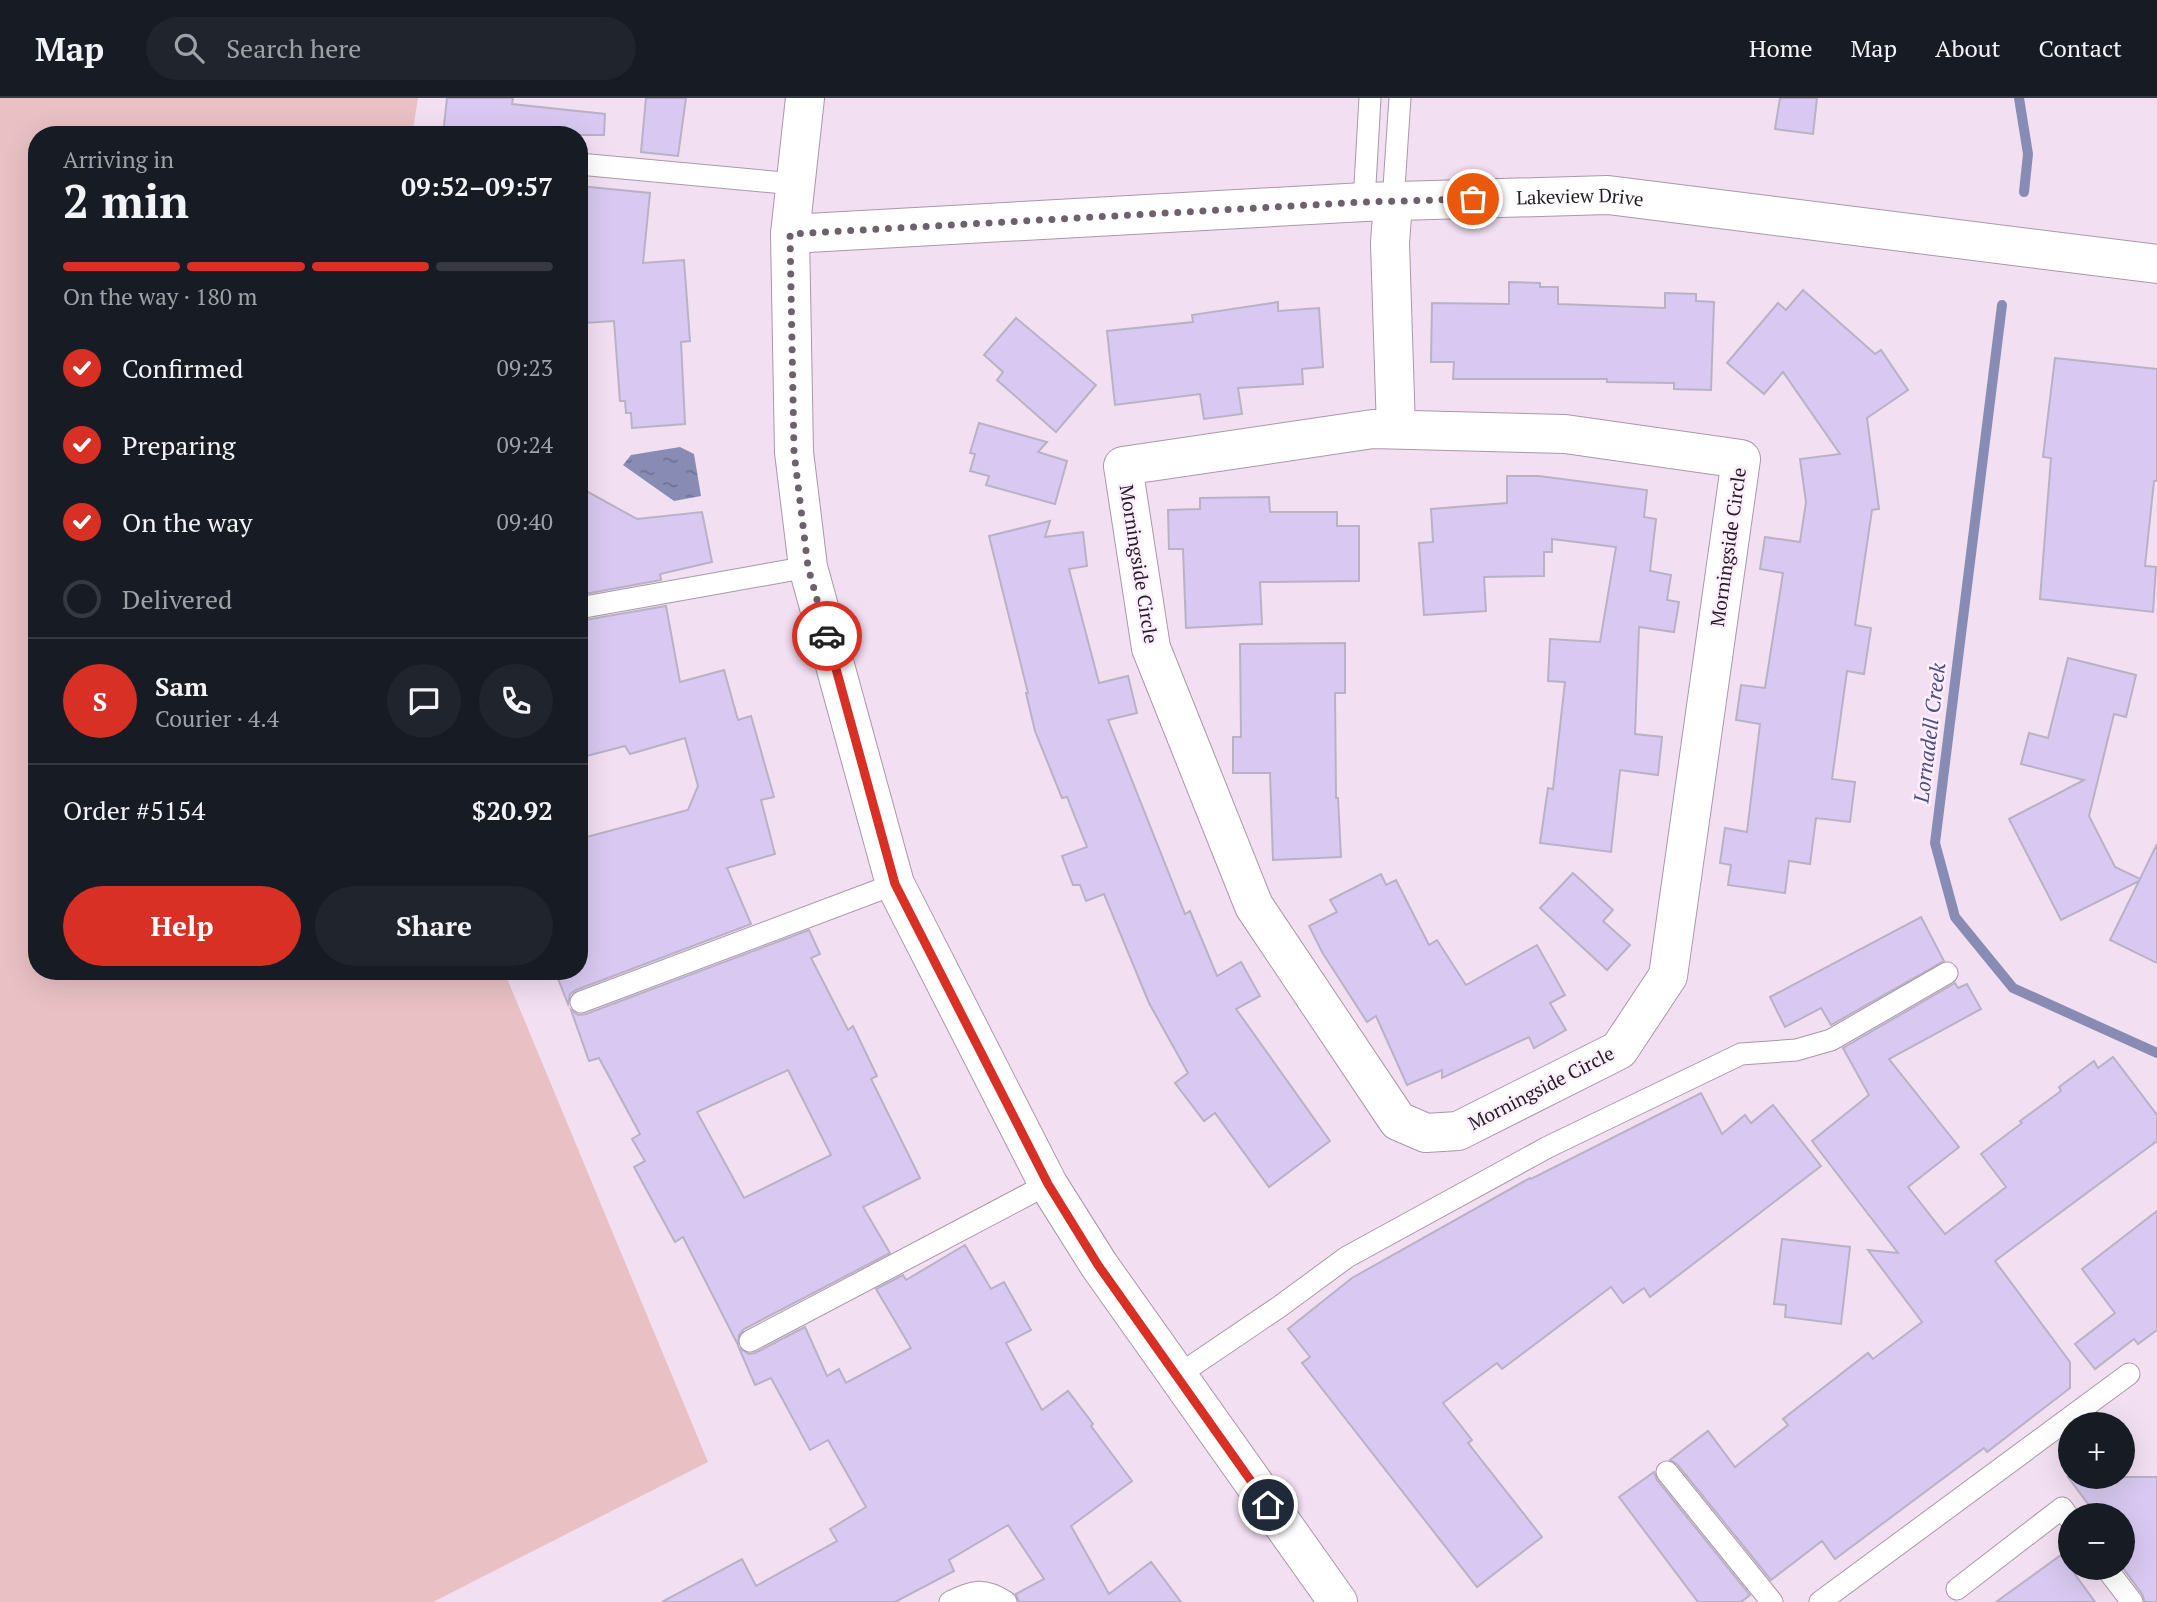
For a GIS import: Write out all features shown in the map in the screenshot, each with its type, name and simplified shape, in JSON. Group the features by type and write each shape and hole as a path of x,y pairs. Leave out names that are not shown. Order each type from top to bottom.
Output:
{"street":[{"path":"805,98 790,234 794,452 808,567 895,884 1048,1184 1098,1265 1177,1376 1326,1598"},
{"name":"Lakeview Drive","path":"790,234 1378,202 1608,195 2157,264"},
{"path":"1378,202 1384,429"},
{"name":"Morningside Circle","path":"1384,429 1565,435 1741,459 1668,976 1619,1050 1458,1131 1426,1133 1398,1121 1254,906 1151,648 1123,466 1384,429"}],"lane":[{"path":"1370,98 1378,202"},
{"path":"1378,202 1400,98"},
{"path":"588,165 795,184"},
{"path":"588,606 808,567"},
{"path":"581,1002 895,884"},
{"path":"1177,1376 1347,1257 1548,1147 1741,1054 1796,1050 1830,1040 1947,973"},
{"path":"750,1341 1048,1184"},
{"path":"1820,1602 2129,1374"},
{"path":"1667,1472 1772,1602"},
{"path":"1957,1589 2058,1511"},
{"path":"2115,1580 2132,1602"},
{"path":"950,1602 970,1592 989,1592 1006,1602"}],"shaded area":[{"path":"0,98 418,98 413,126 28,126 28,980 508,980 708,1462 433,1602 0,1602"}],"water":[{"path":"680,447 694,454 701,496 674,501 623,465 631,455"}],"building":[{"path":"447,98 513,98 512,104 605,114 604,135 588,135 588,126 444,126"},
{"path":"646,98 686,98 678,156 641,152"},
{"path":"1780,98 1817,98 1813,134 1775,129"},
{"path":"588,187 650,193 643,263 684,260 690,341 681,342 685,424 632,428 631,413 626,413 625,401 620,401 614,321 588,323"},
{"path":"1509,282 1540,283 1540,287 1558,287 1558,304 1665,308 1665,293 1696,294 1696,301 1714,302 1711,390 1674,389 1674,383 1607,382 1607,379 1453,379 1454,362 1431,362 1432,303 1509,304"},
{"path":"1803,290 1875,354 1881,350 1908,390 1867,418 1879,509 1872,510 1855,625 1871,628 1864,674 1847,671 1832,779 1855,782 1850,822 1816,818 1810,864 1789,861 1785,893 1728,885 1731,865 1720,863 1725,828 1747,832 1760,724 1736,720 1741,685 1765,688 1783,573 1760,569 1765,537 1800,542 1806,502 1800,459 1840,454 1783,372 1764,394 1727,363 1778,303 1786,310"},
{"path":"1278,302 1278,311 1319,308 1323,367 1302,369 1303,384 1238,388 1242,414 1204,419 1200,394 1115,405 1107,331 1193,322 1192,315"},
{"path":"1016,318 1096,385 1056,432 997,380 1003,372 984,355"},
{"path":"2055,358 2157,369 2157,481 2154,481 2145,566 2156,567 2153,612 2040,599 2051,458 2043,457"},
{"path":"979,423 1047,442 1038,452 1067,461 1055,504 986,485 989,476 970,471 975,454 970,453"},
{"path":"1507,476 1539,476 1647,490 1644,517 1656,519 1650,571 1671,575 1667,600 1679,602 1674,632 1639,627 1635,734 1662,737 1658,775 1620,770 1611,852 1540,843 1548,788 1553,789 1565,682 1548,681 1550,639 1600,642 1616,547 1552,539 1552,552 1544,552 1544,576 1484,577 1486,611 1424,615 1419,543 1433,542 1431,509 1507,503"},
{"path":"588,492 637,519 702,512 712,562 660,574 661,580 588,593"},
{"path":"1269,497 1270,512 1337,512 1337,526 1359,526 1359,581 1260,582 1262,624 1186,628 1183,549 1169,549 1168,510 1200,509 1200,498"},
{"path":"1050,521 1045,537 1083,532 1087,566 1069,569 1099,683 1128,676 1137,713 1108,720 1185,914 1190,911 1217,976 1241,962 1260,996 1236,1009 1330,1141 1269,1187 1215,1113 1204,1121 1175,1083 1188,1073 1149,1003 1104,894 1086,901 1080,885 1073,885 1062,856 1087,847 1067,797 1062,798 1035,731 989,536"},
{"path":"666,606 680,682 724,670 738,720 751,716 774,797 761,800 775,854 727,868 751,924 576,990 570,994 568,1004 559,980 588,980 588,837 688,810 698,786 685,738 630,754 625,746 588,756 588,619"},
{"path":"1345,643 1345,693 1335,693 1336,798 1341,857 1273,860 1270,773 1233,773 1233,737 1241,737 1240,644"},
{"path":"2068,658 2136,675 2126,717 2114,714 2089,816 2115,867 2140,879 2157,844 2157,963 2110,940 2139,881 2061,920 2009,819 2084,780 2021,764 2029,733 2048,738"},
{"path":"1573,873 1613,910 1603,921 1630,945 1607,970 1540,908"},
{"path":"1381,874 1386,885 1396,880 1429,945 1437,940 1466,985 1537,945 1565,995 1550,1003 1566,1030 1534,1048 1529,1037 1442,1078 1442,1070 1407,1085 1376,1016 1367,1022 1322,952 1309,926 1337,912 1330,900"},
{"path":"1921,917 1944,961 1831,1025 1821,1008 1785,1027 1770,997"},
{"path":"809,930 820,954 811,958 848,1030 853,1026 877,1076 871,1079 920,1178 863,1207 890,1253 744,1329 739,1335 738,1345 683,1237 675,1242 634,1167 645,1161 632,1139 640,1134 599,1058 589,1061 571,1010 578,1015","holes":["788,1070 831,1155 744,1198 697,1112"]},
{"path":"1955,983 1958,988 1967,984 1981,1009 1889,1059 1959,1147 1908,1187 1945,1234 2006,1187 1981,1154 2061,1091 2059,1087 2094,1061 2098,1068 2113,1057 2157,1115 2157,1141 1995,1261 2070,1362 2070,1388 1987,1452 1984,1448 1835,1559 1822,1541 1771,1580 1677,1464 1670,1460 1708,1431 1735,1467 1788,1425 1783,1419 1868,1353 1873,1359 1922,1322 1868,1250 1898,1253 1812,1141 1869,1095 1843,1048"},
{"path":"1701,1093 1722,1134 1745,1115 1751,1123 1773,1105 1821,1166 1650,1297 1644,1288 1623,1303 1611,1287 1502,1369 1497,1363 1443,1403 1472,1440 1468,1443 1542,1537 1477,1587 1302,1363 1310,1357 1288,1329 1352,1278 1530,1178"},
{"path":"2157,1211 2157,1330 2138,1344 2134,1339 2095,1369 2075,1344 2115,1313 2082,1269"},
{"path":"1782,1239 1850,1247 1841,1324 1785,1317 1786,1305 1774,1304"},
{"path":"965,1245 991,1289 1004,1282 1031,1330 1006,1343 1042,1410 1068,1391 1132,1481 1071,1526 1109,1594 1151,1562 1181,1602 1019,1602 1016,1594 1044,1579 1008,1525 949,1560 954,1571 895,1602 662,1602 742,1559 756,1586 837,1541 830,1529 866,1507 828,1440 810,1450 771,1378 755,1385 739,1348 749,1354 755,1353 805,1327 827,1376 839,1369 846,1383 911,1348 876,1289 903,1275 906,1280"},
{"path":"1654,1472 1657,1480 1750,1595 1741,1602 1698,1602 1619,1497"},
{"path":"2135,1477 2157,1477 2157,1602 2145,1602 2132,1580 2135,1580 2135,1503 2087,1503 2077,1489 2135,1489"},
{"path":"2058,1557 2058,1580 2079,1580 2095,1602 1996,1602"}],"waterway":[{"name":"Lornadell Creek","path":"2019,98 2028,154 2024,192"},
{"name":"Lornadell Creek","path":"2002,305 1935,843 1955,917 2013,988 2157,1053"}],"way so far":[{"path":"827,636 808,567 794,452 790,234 1364,202 1473,199"}],"route":[{"path":"827,636 895,884 1048,1184 1098,1265 1268,1505"}]}
